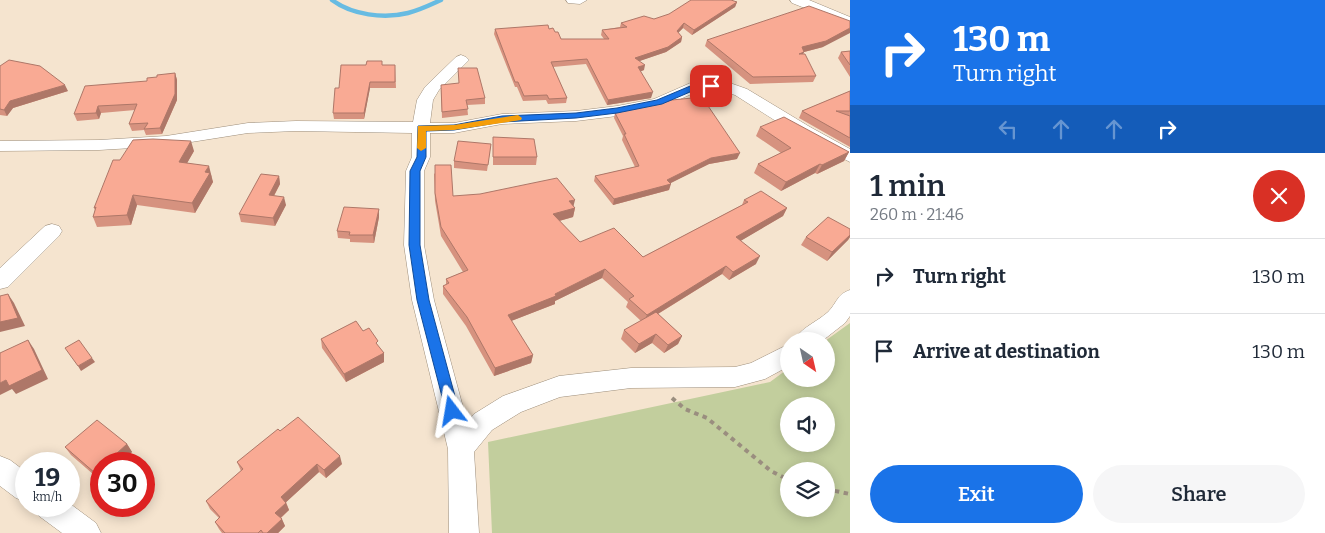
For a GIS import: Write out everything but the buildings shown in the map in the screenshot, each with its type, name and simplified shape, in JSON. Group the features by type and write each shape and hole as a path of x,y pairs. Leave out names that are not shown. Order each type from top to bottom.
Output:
{"street":[{"path":"573,0 580,0"},
{"path":"797,0 850,22"},
{"path":"827,0 850,9"},
{"path":"461,60 429,91 425,100 421,128 421,157 415,171 414,245 423,300 461,448 464,533"},
{"path":"0,146 99,145 166,141 248,128 296,126 454,128 502,119 576,116 617,111 659,102 695,86 727,87 756,100 804,132 850,156"},
{"path":"0,281 52,231"},
{"path":"818,332 837,317 850,298"},
{"path":"461,448 483,422 512,404 559,387 631,378 735,377 756,372 780,359"},
{"path":"0,469 15,481"},
{"path":"65,517 86,533"}],"path":[{"path":"652,378 685,409 707,418 771,471 780,476"},
{"path":"835,491 850,494"}],"green space":[{"path":"850,323 850,533 492,533 488,442 770,382 780,375 780,388 835,388 835,334"}],"waterway":[{"path":"332,0 359,12 389,16 412,12 441,0"}],"slow traffic":[{"path":"421,148 421,128 454,128 518,118"}],"route":[{"path":"452,411 423,300 414,245 415,171 421,157 421,128 454,128 502,119 576,116 617,111 659,102 695,86 711,86"}]}
